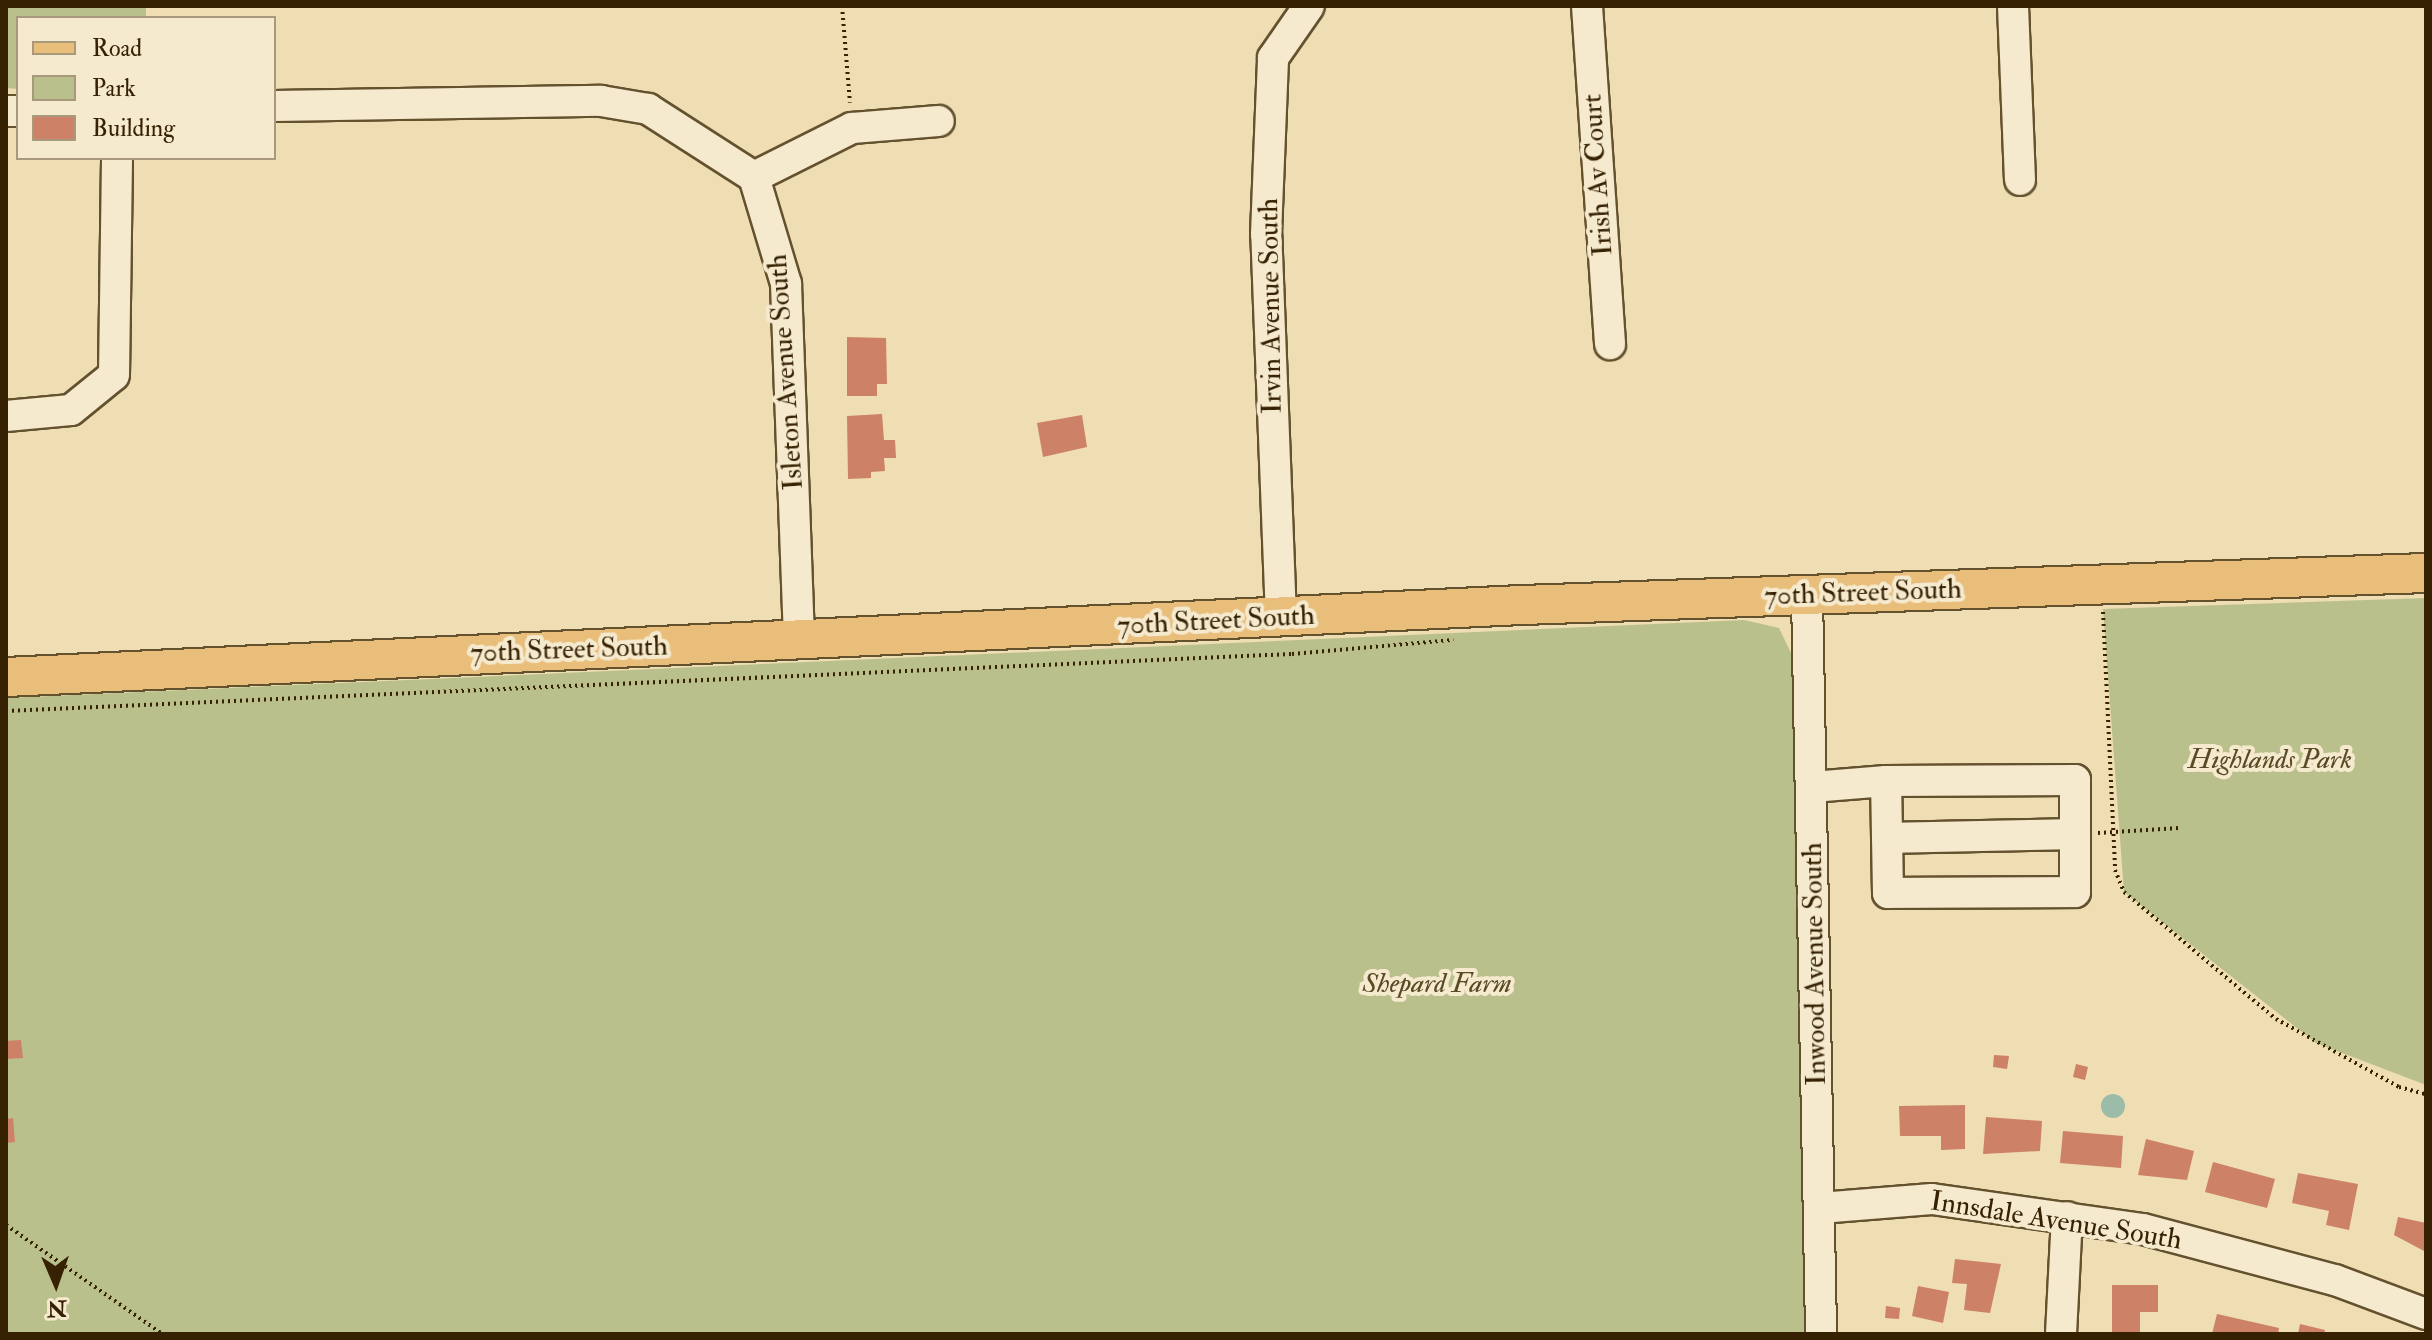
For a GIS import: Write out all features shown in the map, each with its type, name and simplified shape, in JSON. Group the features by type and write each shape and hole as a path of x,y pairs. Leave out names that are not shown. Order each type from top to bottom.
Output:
{"main road":[{"name":"70th Street South","path":"6,677 1807,595 2426,573"}],"street":[{"name":"Irvin Avenue South","path":"1281,618 1266,234 1273,58 1309,6"},
{"name":"Irish Av Court","path":"1587,6 1610,344"},
{"path":"2013,6 2020,180"},
{"path":"276,106 601,101 648,109 754,177 852,128 939,121"},
{"path":"6,416 71,410 114,375 117,160"},
{"name":"Isleton Avenue South","path":"754,177 786,284 799,641"},
{"name":"Inwood Avenue South","path":"1807,595 1821,1334"},
{"path":"1812,787 1886,781 2075,780 2075,892 1888,893 1886,781"},
{"path":"1887,838 2075,834"},
{"name":"Innsdale Avenue South","path":"1820,1208 1932,1199 2143,1229 2320,1276 2426,1314"},
{"path":"2061,1334 2067,1217"}],"path":[{"path":"842,6 852,128"},
{"path":"2103,609 2115,870 2143,912 2276,1019 2399,1087 2426,1094"},
{"path":"6,711 1292,654 1462,638"},
{"path":"2075,834 2179,828"},
{"path":"6,1225 162,1334"}],"green space":[{"path":"6,6 146,6 146,16 16,16 16,89 6,88"},
{"name":"Highlands Park","path":"2426,598 2426,1085 2316,1043 2124,892 2103,609"},
{"name":"Shepard Farm","path":"1744,620 1779,628 1793,657 1810,1334 6,1334 6,698"}],"shaded area":[{"path":"2113,1094 2124,1101 2125,1106 2118,1117 2113,1118 2102,1111 2101,1106 2108,1095"}],"building":[{"path":"847,337 886,338 887,384 877,384 877,396 847,396"},
{"path":"882,414 884,440 895,440 896,458 884,458 885,471 871,472 871,478 848,479 847,416"},
{"path":"1082,415 1087,447 1043,457 1037,423"},
{"path":"21,1040 23,1058 6,1059 6,1041"},
{"path":"1994,1055 2009,1056 2007,1069 1993,1067"},
{"path":"2076,1064 2088,1067 2085,1080 2073,1077"},
{"path":"1965,1105 1965,1149 1941,1150 1941,1136 1900,1136 1899,1106"},
{"path":"1986,1117 2042,1121 2040,1151 1983,1154"},
{"path":"13,1118 15,1142 6,1143 6,1119"},
{"path":"2063,1131 2123,1136 2121,1168 2060,1163"},
{"path":"2146,1139 2194,1151 2187,1180 2138,1175"},
{"path":"2213,1162 2275,1179 2267,1208 2205,1192"},
{"path":"2298,1173 2358,1184 2349,1230 2326,1225 2329,1211 2292,1203"},
{"path":"2398,1217 2426,1223 2426,1252 2394,1235"},
{"path":"1955,1259 2001,1264 1990,1313 1964,1310 1967,1284 1952,1283"},
{"path":"2112,1285 2158,1285 2158,1312 2140,1312 2140,1334 2112,1334"},
{"path":"1918,1286 1949,1292 1943,1323 1912,1316"},
{"path":"1886,1306 1900,1308 1899,1319 1885,1318"},
{"path":"2217,1314 2279,1328 2278,1334 2212,1334"},
{"path":"2300,1324 2325,1330 2324,1334 2298,1334"}]}
